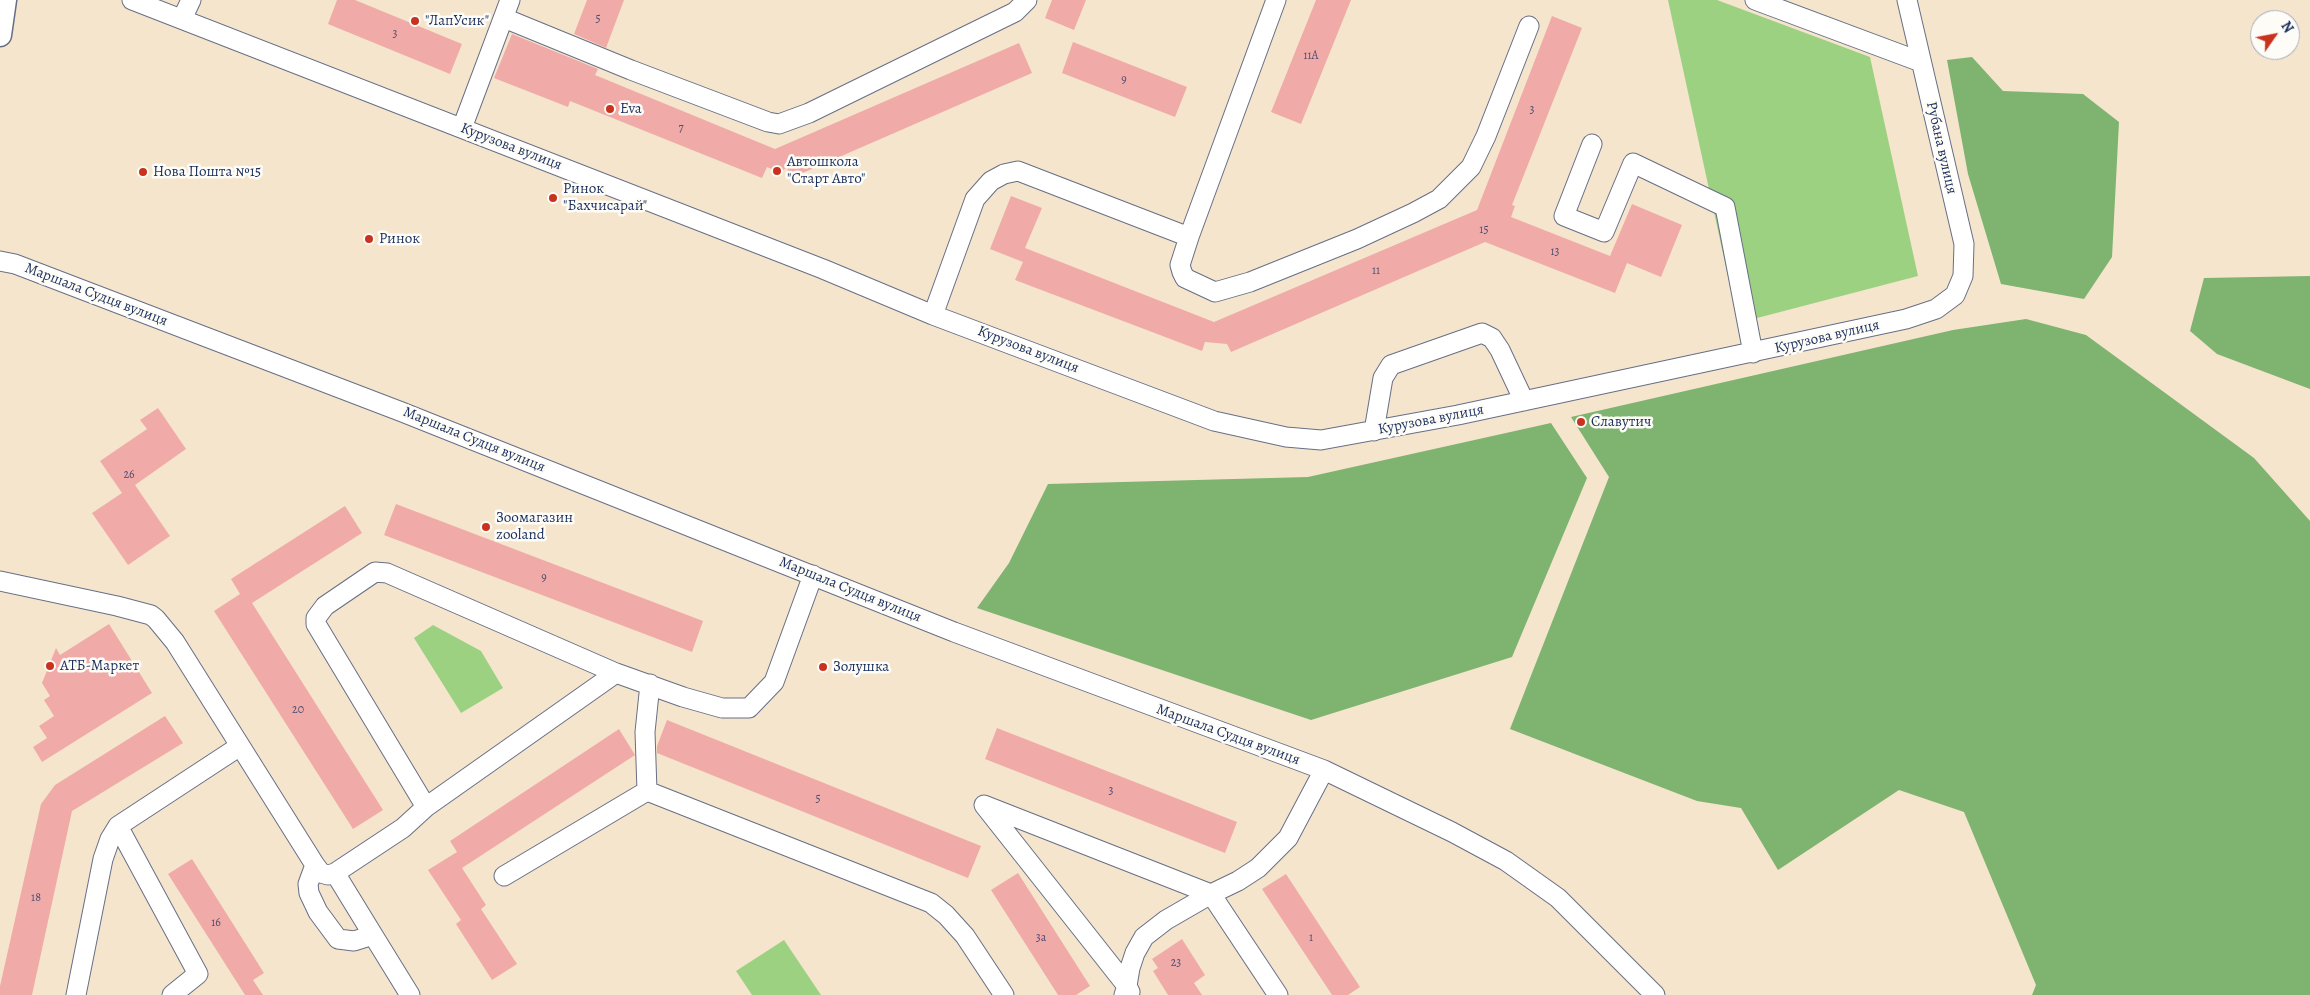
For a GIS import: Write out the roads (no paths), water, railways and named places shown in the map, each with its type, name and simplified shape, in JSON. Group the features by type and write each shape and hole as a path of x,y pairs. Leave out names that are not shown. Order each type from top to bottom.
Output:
{"main road":[{"path":"0,35 5,0"}],"street":[{"name":"Курузова вулиця","path":"132,0 933,314 1214,421 1286,437 1321,440 1374,431 1753,353 1906,319 1936,309 1955,295"},
{"path":"182,19 191,0"},
{"path":"462,128 510,0"},
{"path":"504,18 631,70 768,122 779,124 809,114 1015,12 1027,0"},
{"path":"1276,0 1180,265 1185,278 1210,290 1222,292 1357,239 1438,199 1471,168 1486,136 1528,26"},
{"path":"1755,0 1921,62"},
{"name":"Рубана вулиця","path":"1907,0 1964,244 1963,276 1955,295"},
{"path":"1592,144 1564,216 1604,232 1633,163 1725,207 1753,353"},
{"path":"933,314 975,199 991,181 1004,174 1018,171 1189,237"},
{"name":"Маршала Судця вулиця","path":"0,261 15,264 402,412 1017,656 1324,770 1452,832 1506,861 1558,898 1655,995"},
{"path":"1374,431 1383,378 1391,365 1482,334 1492,338 1500,350 1524,401"},
{"path":"426,808 316,624 316,618 325,606 366,576 375,572 387,573 616,673 683,697 722,708 750,708 774,682 813,575"},
{"path":"0,581 151,615 166,629 315,866 322,873 328,875 335,873 403,828 426,808 616,673"},
{"path":"647,790 645,732 650,684"},
{"path":"76,995 103,859 110,839 118,826 240,746"},
{"path":"1128,992 1134,953 1144,937 1166,920 1210,894 1238,882 1258,868 1288,838 1324,770"},
{"path":"504,876 647,790"},
{"path":"647,790 931,903 946,915 965,936 1004,995"},
{"path":"1128,992 984,805 1210,894 1278,995"},
{"path":"118,826 198,974 172,995"},
{"path":"315,866 308,884 309,893 318,912 338,939 346,942 373,935"},
{"path":"335,873 410,995"}],"place":[{"name":"\"ЛапУсик\"","path":"415,21"},
{"name":"Eva","path":"610,109"},
{"name":"Автошкола \"Старт Авто\"","path":"777,171"},
{"name":"Нова Пошта №15","path":"143,172"},
{"name":"Ринок \"Бахчисарай\"","path":"553,198"},
{"name":"Ринок","path":"369,239"},
{"name":"Славутич","path":"1581,422"},
{"name":"Зоомагазин zooland","path":"486,527"},
{"name":"АТБ-Маркет","path":"50,666"},
{"name":"Золушка","path":"823,667"}]}
